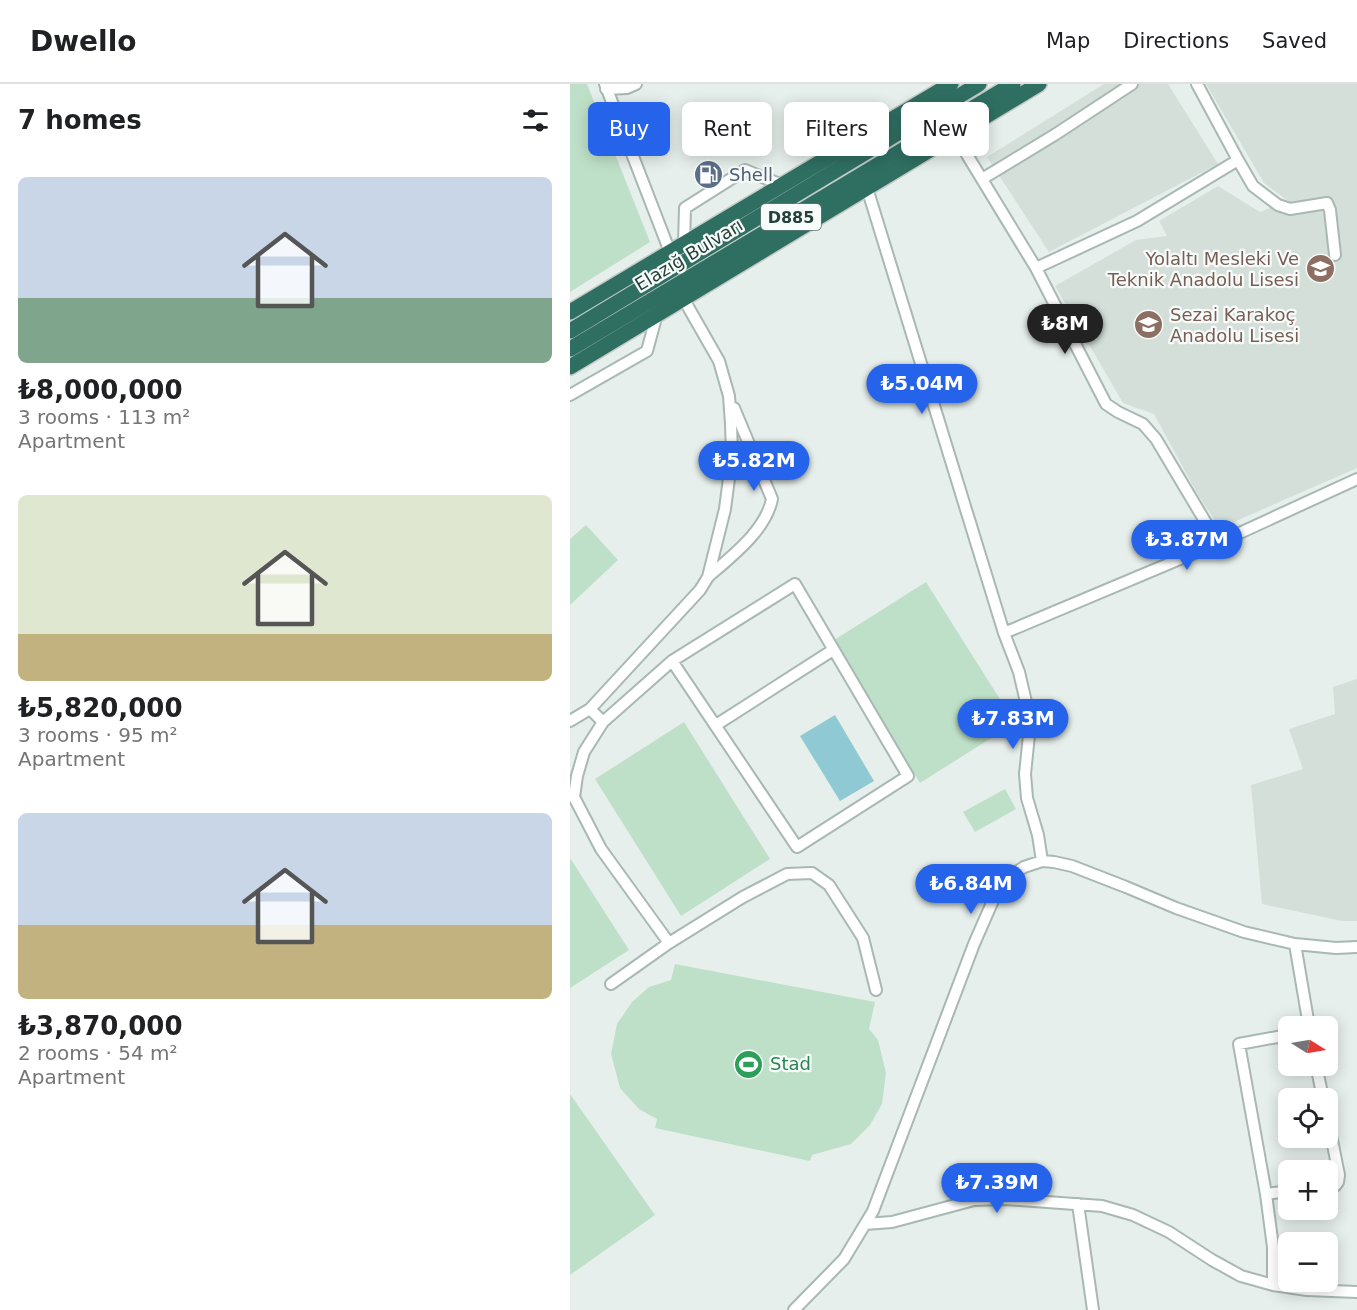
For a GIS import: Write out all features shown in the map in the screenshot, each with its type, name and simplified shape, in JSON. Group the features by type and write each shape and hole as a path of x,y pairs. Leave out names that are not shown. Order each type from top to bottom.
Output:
{"highway":[{"path":"570,312 951,84"},
{"name":"Elazığ Bulvarı","path":"570,330 979,84"},
{"name":"Elazığ Bulvarı","path":"570,349 1012,84"},
{"path":"989,114 1039,84"},
{"path":"570,367 920,156"}],"street":[{"path":"636,84 627,88 605,86 670,252"},
{"path":"982,179 1065,129 1132,84"},
{"path":"1197,84 1253,186 1278,206 1290,209 1327,203 1330,210 1335,255"},
{"path":"968,156 1036,268 1106,404 1143,424 1156,439 1218,543"},
{"path":"1036,268 1137,221 1238,160"},
{"path":"684,243 685,208 745,170 782,185"},
{"path":"867,188 1004,633 1019,672 1026,702 1029,735 1025,774 1027,798 1038,835 1042,861"},
{"path":"570,721 590,709 700,590 708,577 742,547 770,510 772,499 729,396 719,361 682,298"},
{"path":"570,395 648,351 657,314"},
{"path":"708,577 730,479 732,455 729,396"},
{"path":"1004,633 1218,543 1357,479"},
{"path":"669,943 601,849 573,797 584,752 603,722 672,661 795,584 908,776 798,848 672,661"},
{"path":"716,725 833,650"},
{"path":"590,709 603,722"},
{"path":"794,1310 844,1259 873,1211 974,944 995,896 1009,876 1024,867 1042,861 1054,862 1072,866 1176,908 1244,932 1294,944 1336,948 1357,947"},
{"path":"610,984 669,943 743,897 787,874 812,873 829,885 862,938 876,990"},
{"path":"1294,944 1307,1016"},
{"path":"1273,1285 1273,1247 1266,1194 1239,1044 1278,1037"},
{"path":"1266,1194 1278,1192"},
{"path":"866,1224 892,1222 974,1200 1005,1199 1102,1206 1133,1215 1169,1232 1212,1260 1241,1275 1273,1285 1307,1290 1357,1292"},
{"path":"1078,1204 1094,1310"}],"shaded area":[{"path":"1104,84 1168,84 1218,164 1049,252 987,157"},
{"path":"1206,84 1357,84 1357,468 1220,528 1198,495 1154,414 1123,403 1055,286 1136,240 1167,236 1159,221 1218,186 1260,212 1288,201 1264,183"},
{"path":"1357,679 1357,921 1342,921 1262,904 1251,785 1303,769 1289,729 1335,714 1333,687"}],"green space":[{"path":"570,84 587,84 594,102 588,102 588,156 616,156 650,242 570,292"},
{"path":"586,525 618,560 570,605 570,539"},
{"path":"926,582 1015,723 920,783 831,642"},
{"path":"684,722 770,859 681,916 595,779"},
{"path":"1005,789 1016,809 975,832 963,812"},
{"path":"570,858 629,950 570,988"},
{"name":"Stad","path":"675,964 875,1002 869,1029 878,1040 886,1073 882,1104 870,1125 851,1144 812,1155 810,1161 655,1128 657,1119 639,1109 620,1088 611,1054 617,1024 632,1002 649,987 671,980"},
{"path":"570,1094 655,1215 570,1275"}],"water":[{"path":"835,715 874,781 840,801 800,736"}],"place":[{"name":"Shell","path":"708,175"},
{"name":"Yolaltı Mesleki Ve Teknik Anadolu Lisesi","path":"1320,269"},
{"name":"Sezai Karakoç Anadolu Lisesi","path":"1149,325"},
{"name":"Stad","path":"749,1064"}]}
